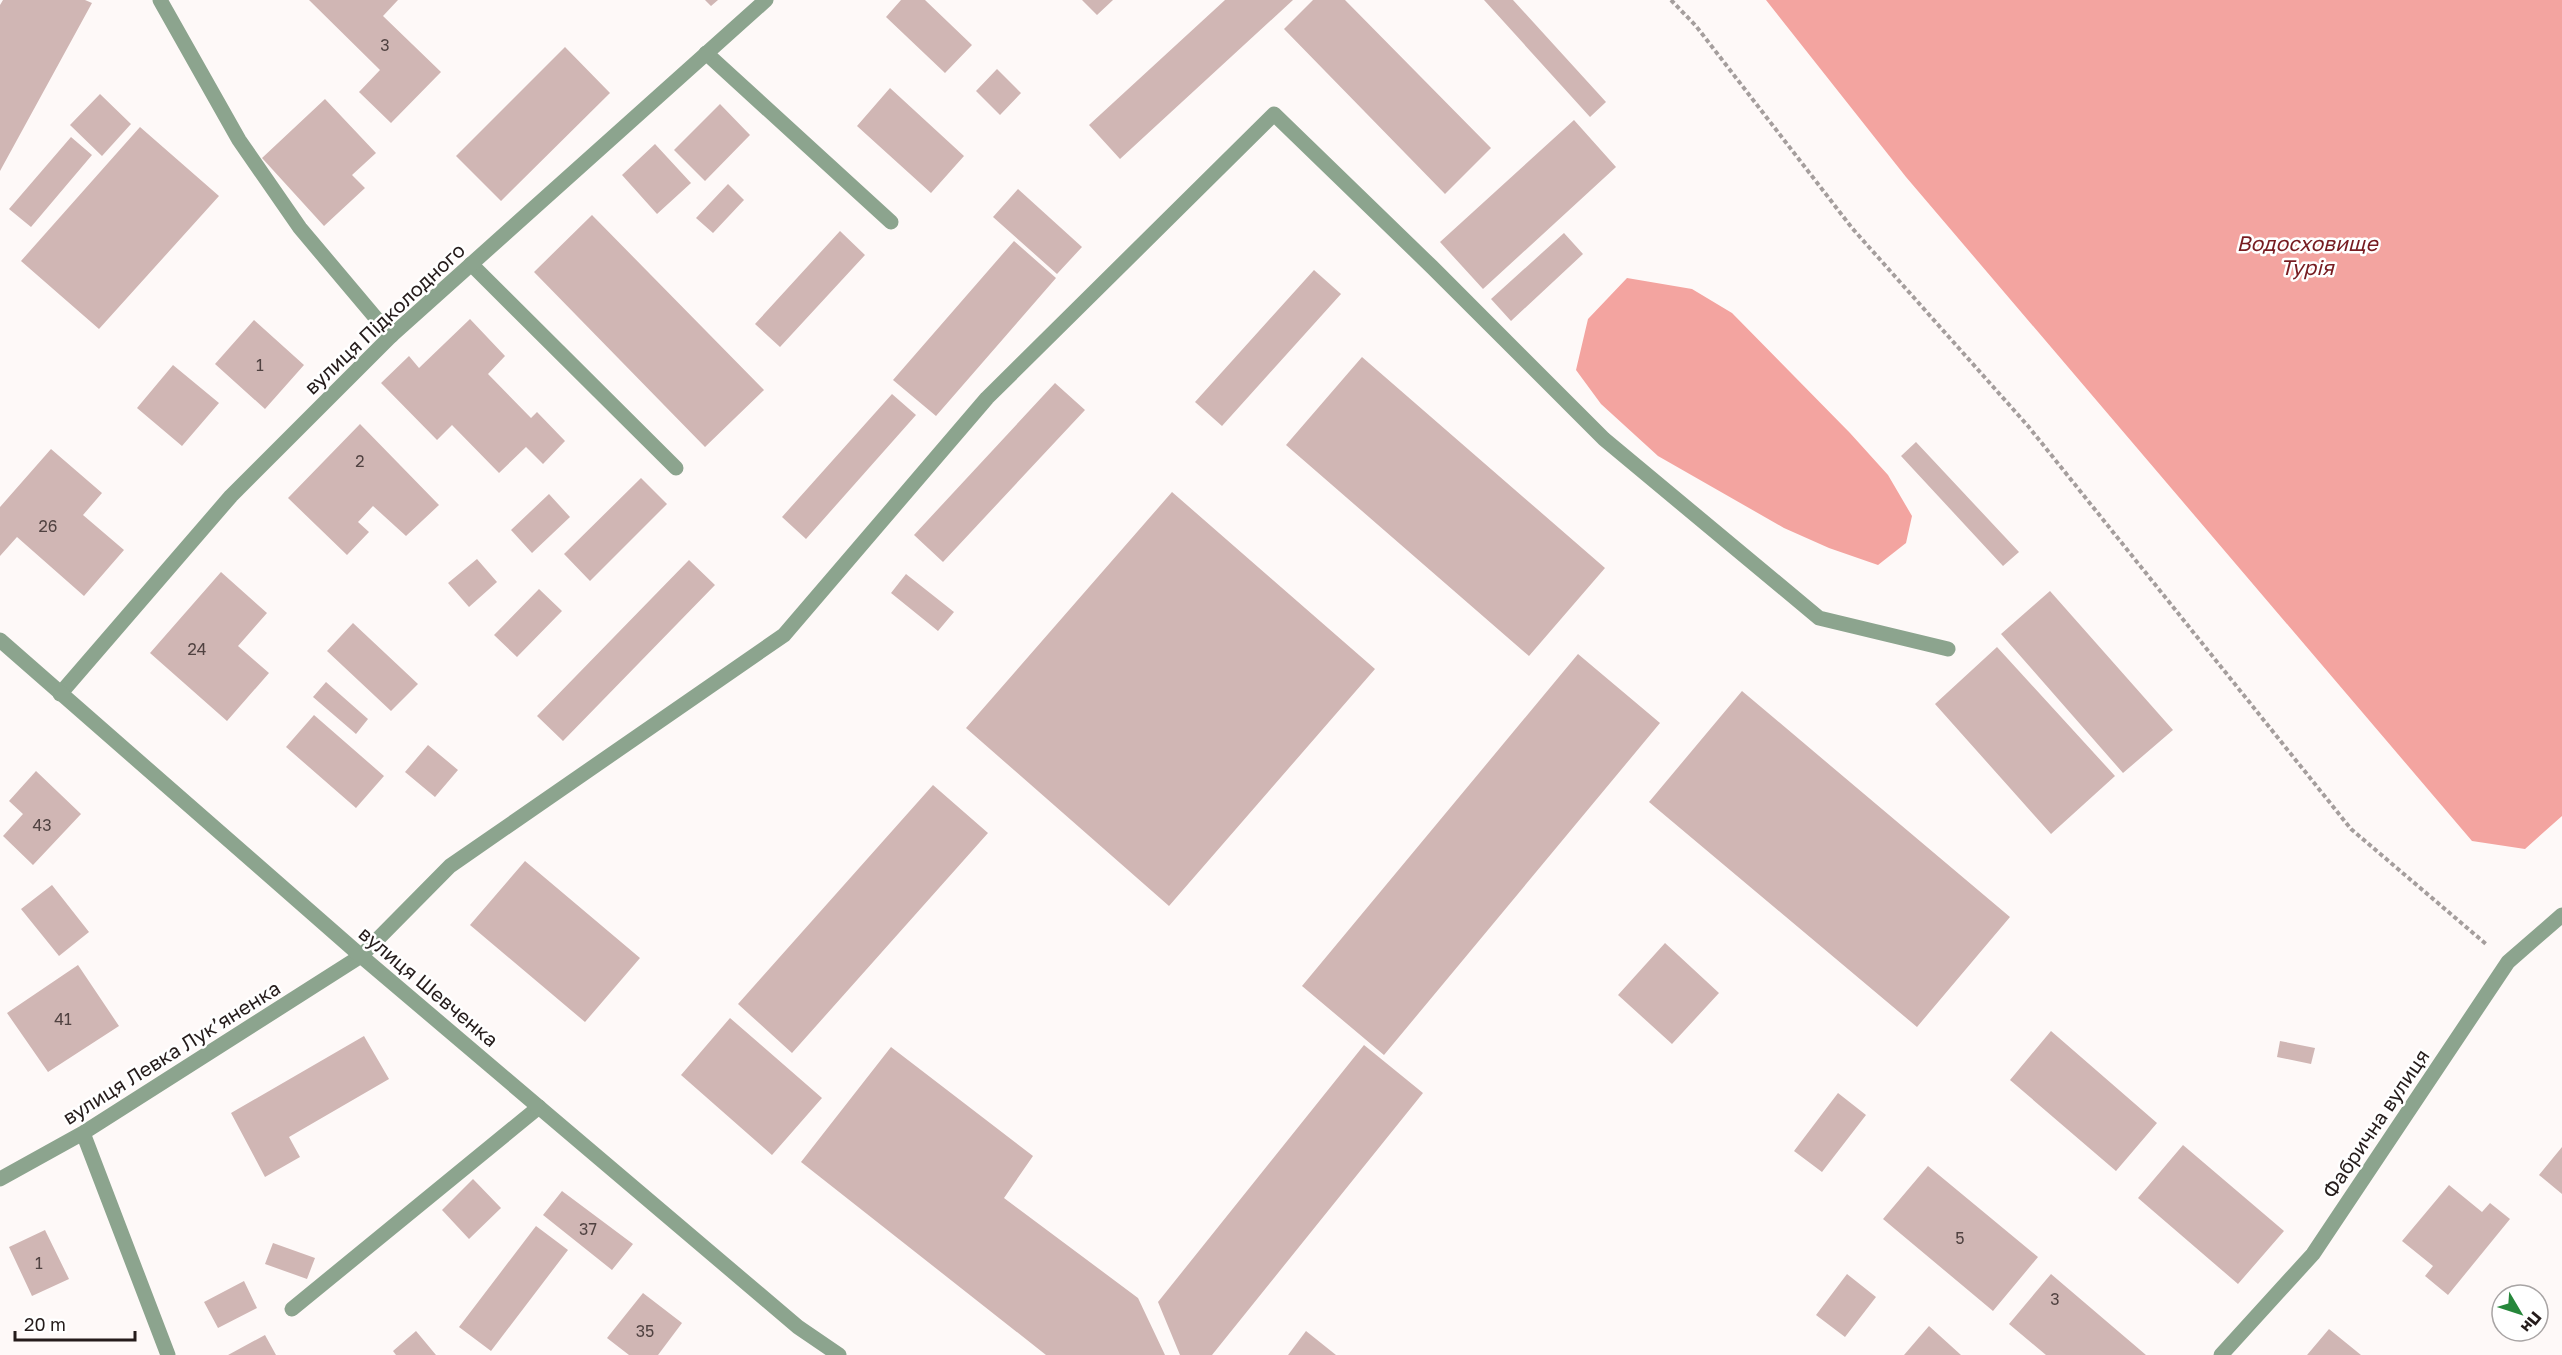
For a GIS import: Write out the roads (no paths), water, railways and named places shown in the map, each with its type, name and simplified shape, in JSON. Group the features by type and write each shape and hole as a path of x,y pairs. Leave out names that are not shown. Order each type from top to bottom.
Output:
{"street":[{"path":"160,0 238,140 300,228 391,336"},
{"name":"вулиця Підколодного","path":"60,694 231,496 391,336 766,0"},
{"path":"706,53 891,222"},
{"name":"вулиця Левка Лукʼяненка","path":"0,1179 84,1132 361,956 450,866 784,635 987,398 1274,114 1432,267 1604,439 1819,618 1948,649"},
{"path":"471,264 676,468"},
{"name":"вулиця Шевченка","path":"0,640 361,956 798,1327 839,1355"},
{"name":"Фабрична вулиця","path":"2222,1355 2313,1254 2508,962 2562,915"},
{"path":"292,1309 539,1107"},
{"path":"84,1132 168,1355"}],"water":[{"name":"Водосховище Турія","path":"1766,0 2562,0 2562,816 2525,849 2472,841 1906,177"},
{"path":"1627,278 1692,289 1732,313 1888,475 1912,516 1906,543 1878,565 1829,548 1784,528 1658,456 1601,404 1576,370 1588,319"}]}
